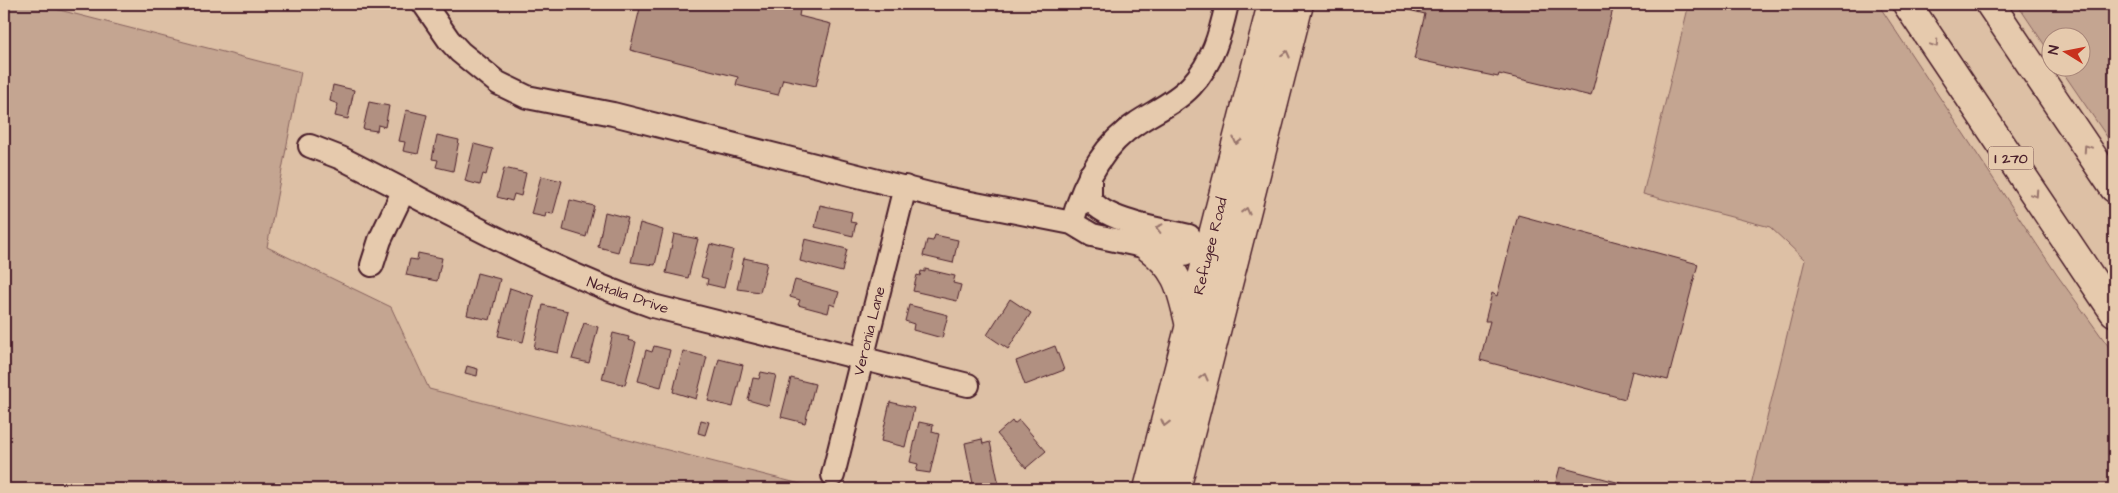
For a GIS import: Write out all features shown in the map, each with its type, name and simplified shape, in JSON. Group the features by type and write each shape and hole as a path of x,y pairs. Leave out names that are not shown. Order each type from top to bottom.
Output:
{"main road":[{"name":"Refugee Road","path":"1176,489 1214,253 1272,4"},
{"name":"Refugee Road","path":"1148,489 1190,325 1299,4"},
{"name":"I 270","path":"1908,4 2114,312"},
{"path":"1990,4 2114,188"},
{"path":"1148,247 1171,267 1182,290 1190,325"}],"street":[{"path":"424,4 449,40 460,52 493,79 519,93 613,114 964,202 1072,223 1112,217 1189,236 1214,253"},
{"path":"1072,223 1082,192 1090,175 1118,137 1178,98 1195,81 1213,54 1227,4"},
{"name":"Natalia Drive","path":"310,146 341,158 573,276 616,293 653,306 861,360 968,385"},
{"path":"1090,175 1090,198 1112,217"},
{"name":"Veronia Lane","path":"833,475 905,187"},
{"path":"372,265 382,233 404,190"},
{"path":"1072,223 1092,235 1184,255 1214,253"}],"shaded area":[{"path":"4,4 36,4 301,72 267,247 391,307 429,389 820,489 4,489"},
{"path":"1689,4 1878,4 2057,275 2114,354 2114,489 1750,489 1805,260 1770,227 1643,194"},
{"path":"2017,4 2114,4 2114,147 2067,78 2090,78 2090,28 2040,28 2040,38"}],"building":[{"path":"641,4 801,4 799,16 831,24 816,86 783,79 778,95 736,85 738,77 630,50"},
{"path":"1397,4 1633,4 1632,9 1614,5 1591,96 1499,74 1498,77 1414,59 1425,14 1396,7"},
{"path":"333,85 354,90 348,119 335,116 338,104 330,101"},
{"path":"369,102 389,106 385,127 378,125 377,131 363,129"},
{"path":"406,110 427,115 418,154 403,151 405,142 399,141"},
{"path":"437,135 459,140 453,171 436,167 438,160 432,159"},
{"path":"474,144 493,149 486,175 483,174 480,185 465,181"},
{"path":"504,168 526,173 521,196 514,194 512,201 497,197"},
{"path":"541,176 562,181 553,214 546,213 545,217 531,214"},
{"path":"570,200 594,206 586,237 563,230"},
{"path":"820,205 852,212 850,222 856,223 853,236 815,227"},
{"path":"605,212 628,218 618,252 598,247"},
{"path":"1518,215 1698,264 1668,380 1632,371 1625,399 1480,360 1490,321 1485,321 1492,293 1497,296"},
{"path":"640,223 663,230 655,265 631,262"},
{"path":"674,234 698,239 688,278 666,273"},
{"path":"935,235 958,240 953,263 923,256 927,240 933,241"},
{"path":"805,239 847,249 842,272 800,261"},
{"path":"710,244 733,250 724,288 707,284 708,279 701,277"},
{"path":"418,253 442,258 437,281 406,275 410,259 417,260"},
{"path":"744,258 767,263 760,292 737,289"},
{"path":"925,269 955,276 953,283 961,285 957,301 913,291 917,275 920,276 921,271 925,272"},
{"path":"477,273 500,279 490,320 467,315"},
{"path":"795,280 839,292 835,306 830,304 828,313 798,305 800,300 790,297"},
{"path":"510,288 534,296 523,342 498,336"},
{"path":"1010,299 1031,313 1008,349 987,335"},
{"path":"543,305 568,311 558,353 534,348"},
{"path":"909,305 948,315 942,338 913,330 914,324 905,321"},
{"path":"584,323 598,327 589,363 572,359"},
{"path":"613,333 629,337 628,340 636,342 625,385 602,379"},
{"path":"654,346 670,350 661,387 638,381 646,350 652,352"},
{"path":"1055,346 1064,370 1025,385 1016,361"},
{"path":"683,351 707,357 696,399 673,392"},
{"path":"719,359 743,365 733,407 708,401"},
{"path":"467,366 478,369 477,376 465,373"},
{"path":"761,372 776,375 769,406 748,400 753,378 759,379"},
{"path":"791,378 815,384 805,423 781,417"},
{"path":"890,402 914,408 905,447 881,441"},
{"path":"701,420 709,422 705,435 698,433"},
{"path":"1019,420 1046,451 1026,468 997,434 1012,421 1014,424"},
{"path":"919,422 933,425 932,432 939,434 930,473 916,471 918,464 910,462"},
{"path":"982,439 983,444 990,442 999,485 974,489 965,443"},
{"path":"1560,467 1643,489 1554,489"}]}
